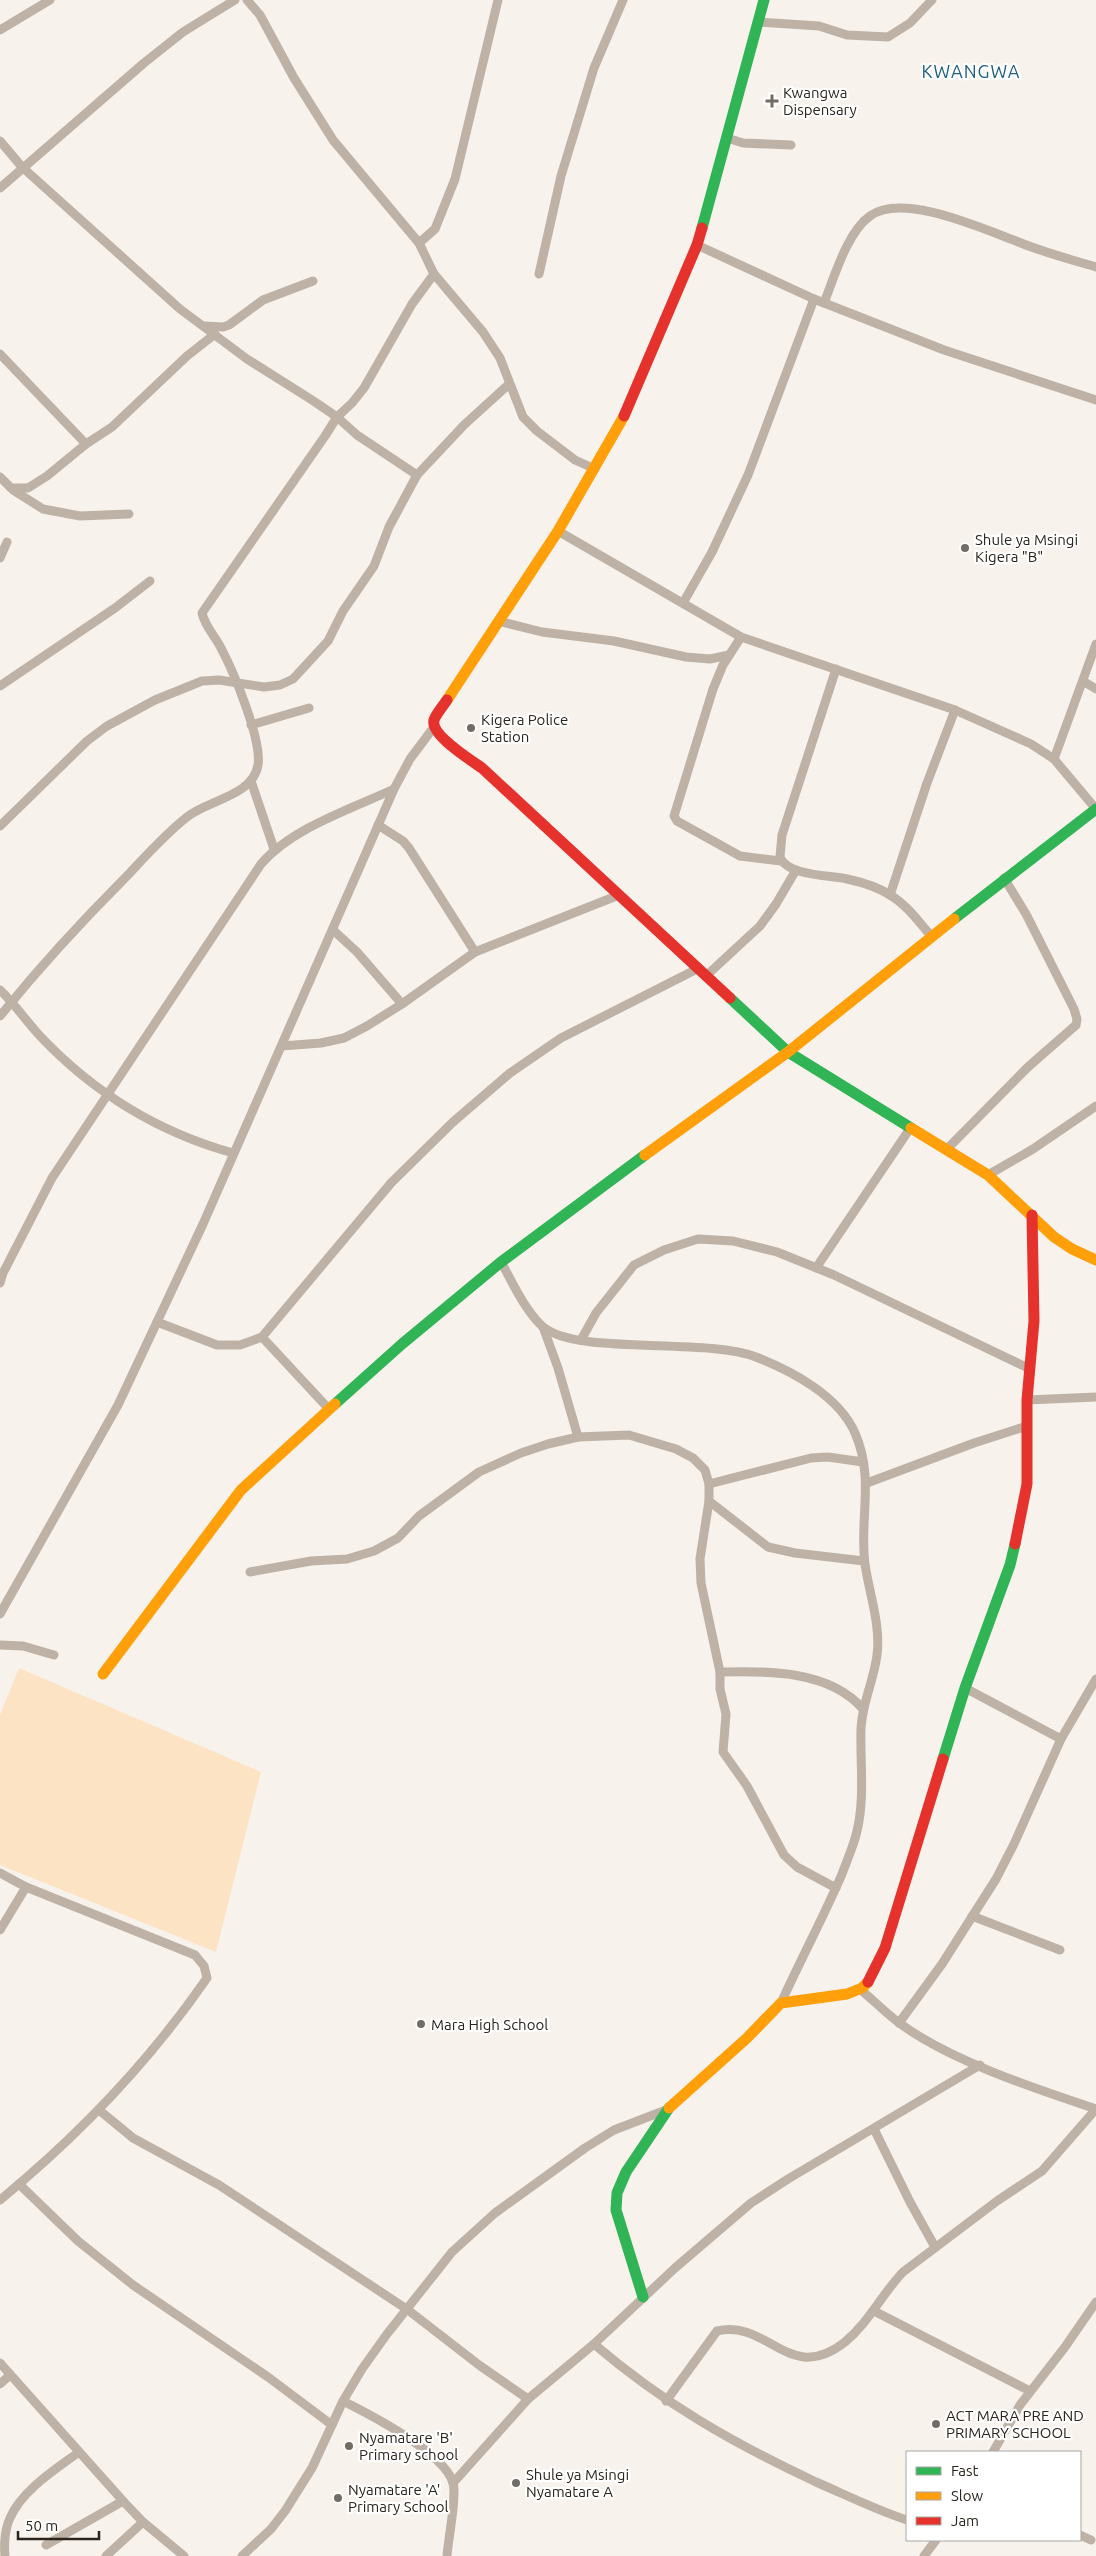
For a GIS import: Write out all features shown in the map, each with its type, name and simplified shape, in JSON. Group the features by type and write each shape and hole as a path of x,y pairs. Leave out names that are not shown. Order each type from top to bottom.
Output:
{"street":[{"path":"0,30 50,0"},
{"path":"0,188 22,167 183,32 235,0"},
{"path":"247,0 260,14 294,78 333,140 419,243 434,274 483,332 500,358 523,417 537,431 575,460 594,469"},
{"path":"419,243 434,229 455,179 498,0"},
{"path":"540,274 561,176 594,68 623,0"},
{"path":"758,22 819,26 854,36 888,37 910,23 932,0"},
{"path":"0,1614 118,1405 203,1224 394,789 410,759 434,727 434,720 558,531 634,396 697,245 758,22 761,1"},
{"path":"727,138 750,144 791,145"},
{"path":"0,140 22,167 156,289 266,372 337,417 357,435 418,475"},
{"path":"824,303 847,248 858,229 869,216 885,210 915,210 956,218 1016,241 1096,267"},
{"path":"697,245 814,299 944,350 1096,400"},
{"path":"0,1016 76,928 174,828 206,804 241,789 251,781 258,764 256,744 251,725 236,682 222,650 202,613 337,417 364,388 412,304 434,274"},
{"path":"204,326 223,327 229,325 263,300 313,282"},
{"path":"682,603 712,552 745,482 814,299"},
{"path":"11,488 21,489 35,485 86,444 112,427 187,356 214,334"},
{"path":"0,354 86,444"},
{"path":"0,826 70,756 107,726 184,686 202,681 236,682 264,687 280,685 293,679 328,641 343,611 374,566 389,527 418,475 464,426 509,384"},
{"path":"0,477 11,488 43,509 80,516 129,514"},
{"path":"103,1674 240,1490 328,1408 501,1262 594,1195 678,1130 788,1052 1004,878 1096,810 1054,759 1031,744 955,710 741,637 558,531"},
{"path":"0,558 8,542"},
{"path":"0,686 115,608 150,581"},
{"path":"498,621 542,632 622,642 686,658 710,659 729,655"},
{"path":"741,637 720,670 707,705 674,816 677,821 734,854 752,858 781,860 796,870 868,884 890,895 909,910 931,936"},
{"path":"1054,759 1096,644"},
{"path":"781,860 779,851 782,835 836,669"},
{"path":"1083,681 1096,688"},
{"path":"251,725 309,708"},
{"path":"890,895 927,783 955,710"},
{"path":"434,727 444,740 482,768 703,971 788,1052 988,1175 1054,1237 1072,1249 1096,1260"},
{"path":"251,781 274,849"},
{"path":"0,1283 2,1272 52,1178 261,864 274,849 302,833 394,789"},
{"path":"378,825 403,841 409,848 475,952"},
{"path":"157,1322 218,1345 240,1345 262,1337 391,1183 453,1122 510,1073 561,1038 703,971 760,926 776,904 796,870"},
{"path":"947,1149 1028,1067 1076,1025 1077,1020 1074,1010 1026,914 1004,878"},
{"path":"282,1046 321,1043 344,1038 402,1004 475,952 619,895"},
{"path":"333,930 384,981 402,1004"},
{"path":"0,990 57,1052 107,1095 149,1121 186,1138 233,1153"},
{"path":"988,1175 1033,1149 1096,1106"},
{"path":"816,1268 911,1127"},
{"path":"781,2002 839,1996 860,1990 873,1974 885,1948 965,1688 1010,1566 1021,1522 1027,1484 1027,1400 1034,1321 1032,1215"},
{"path":"581,1340 605,1301 634,1265 664,1250 698,1240 733,1241 777,1252 816,1268 1030,1370"},
{"path":"501,1262 532,1315 543,1327 562,1336 581,1340 718,1348 754,1356 789,1372 820,1392 842,1413 855,1432 867,1483 864,1561 876,1626 877,1654 863,1709 861,1807 858,1830 836,1888 781,2002 747,2038 666,2110 636,2156 617,2192 616,2210 643,2297"},
{"path":"543,1327 558,1368 578,1437"},
{"path":"262,1337 328,1408"},
{"path":"1027,1400 1096,1397"},
{"path":"867,1483 974,1443 1026,1426"},
{"path":"250,1572 311,1560 347,1559 374,1551 398,1538 419,1516 479,1472 521,1453 578,1437 629,1435 676,1449 693,1458 705,1470 709,1484 709,1500 702,1540 701,1583 720,1672 720,1689 726,1714 723,1752 747,1786 784,1854 797,1867 836,1888"},
{"path":"709,1484 811,1458 828,1457 863,1462"},
{"path":"709,1500 768,1546 795,1554 864,1561"},
{"path":"0,1644 23,1646 54,1655"},
{"path":"720,1672 782,1674 810,1680 843,1691 863,1709"},
{"path":"899,2023 942,1964 1014,1844 1061,1739 1096,1680"},
{"path":"965,1688 1061,1739"},
{"path":"0,1873 26,1887 195,1955 204,1966 207,1978 183,2013 143,2063 99,2110 0,2200"},
{"path":"0,1930 26,1887"},
{"path":"972,1916 1060,1950"},
{"path":"666,2401 717,2331 728,2329 752,2334 803,2358 828,2354 845,2342 874,2310 890,2285 935,2247 1042,2171 1096,2109 980,2065 925,2038 899,2023 860,1990"},
{"path":"453,2483 528,2399 594,2344 643,2297 751,2203 788,2178 980,2065"},
{"path":"99,2110 133,2138 227,2190 408,2310 478,2365 528,2399"},
{"path":"242,2556 271,2529 285,2511 312,2468 343,2401 387,2334 408,2310 452,2252 495,2214 614,2130 637,2119 666,2110"},
{"path":"874,2129 910,2202 935,2247"},
{"path":"19,2184 78,2240 133,2285 268,2377 332,2425"},
{"path":"994,2451 1030,2391 1065,2347 1096,2302"},
{"path":"874,2310 1030,2391"},
{"path":"594,2344 666,2401 700,2423 781,2466 906,2520"},
{"path":"0,2363 123,2501 144,2522 184,2556"},
{"path":"0,2384 10,2375"},
{"path":"343,2401 405,2435 445,2470 453,2483 448,2556"},
{"path":"5,2556 9,2518 18,2505 51,2472 79,2452"},
{"path":"46,2545 123,2501"},
{"path":"106,2556 144,2522"},
{"path":"1081,2535 1091,2540"},
{"path":"924,2556 935,2541"}],"shaded area":[{"path":"19,1668 261,1772 216,1952 0,1865 0,1715"}],"traffic: fast":[{"path":"702,228 764,0"},
{"path":"954,919 1096,809"},
{"path":"730,998 788,1052 911,1128"},
{"path":"335,1404 402,1344 501,1262 645,1155"},
{"path":"943,1759 965,1688 1010,1565 1015,1544"},
{"path":"643,2297 616,2210 617,2193 626,2172 669,2108"}],"traffic: slow":[{"path":"447,700 558,531 624,416"},
{"path":"645,1155 788,1052 954,919"},
{"path":"911,1128 988,1175 1054,1237 1072,1249 1096,1260"},
{"path":"103,1674 241,1490 335,1404"},
{"path":"669,2108 747,2038 781,2003 847,1994 862,1988 868,1982"}],"traffic: jam":[{"path":"624,416 697,245 702,228"},
{"path":"447,700 434,720 434,726 438,733 482,768 730,998"},
{"path":"1015,1544 1027,1484 1027,1400 1034,1321 1032,1215"},
{"path":"868,1982 885,1948 943,1759"}],"place":[{"name":"Kwangwa Dispensary","path":"772,101"},
{"name":"Shule ya Msingi Kigera \"B\"","path":"965,548"},
{"name":"Kigera Police Station","path":"471,728"},
{"name":"Mara High School","path":"421,2024"},
{"name":"ACT MARA PRE AND PRIMARY SCHOOL","path":"936,2424"},
{"name":"Nyamatare 'B' Primary school","path":"349,2446"},
{"name":"Shule ya Msingi Nyamatare A","path":"516,2483"},
{"name":"Nyamatare 'A' Primary School","path":"338,2498"}],"district":[{"name":"KWANGWA","path":"971,71"}]}
